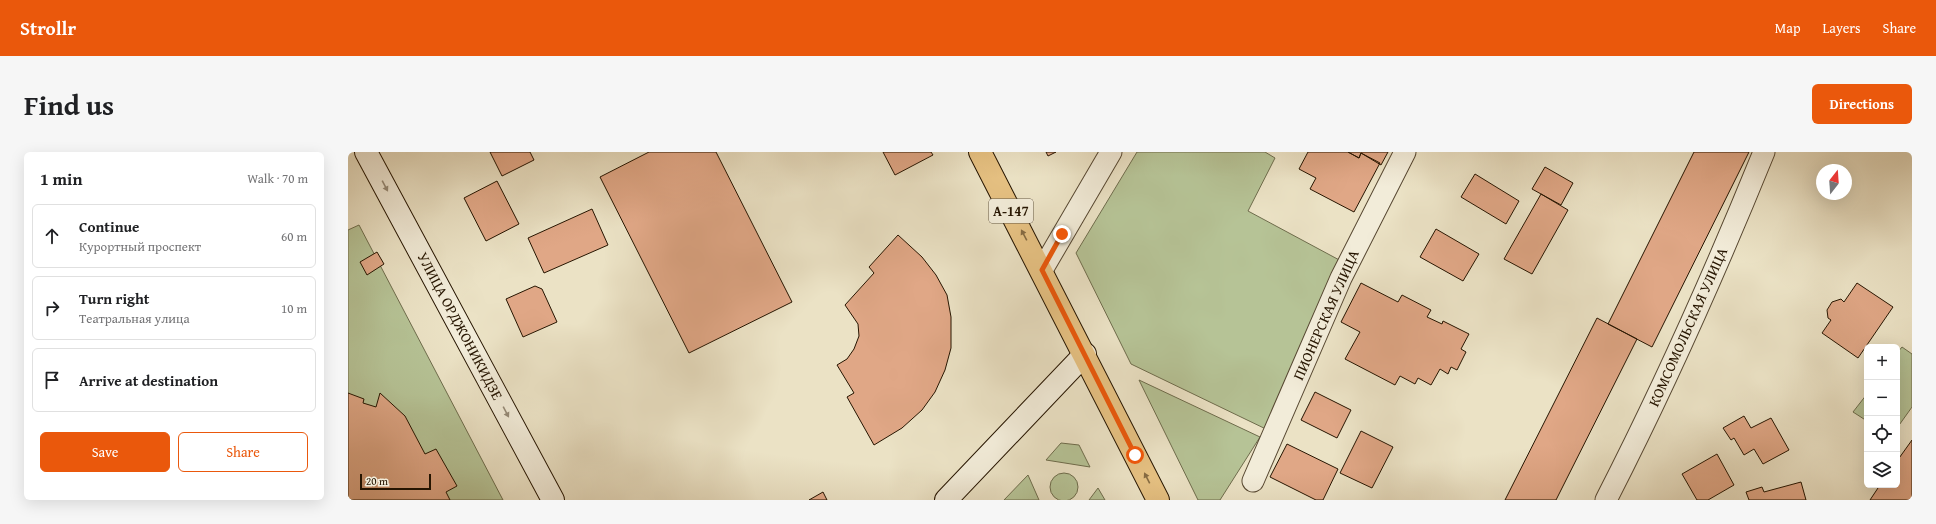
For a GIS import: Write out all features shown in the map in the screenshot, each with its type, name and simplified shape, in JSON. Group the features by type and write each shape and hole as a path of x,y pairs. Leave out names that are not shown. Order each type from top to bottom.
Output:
{"main road":[{"name":"УЛИЦА ОРДЖОНИКИДЗЕ","path":"366,152 553,500"},
{"name":"А-147","path":"980,152 1085,354 1158,500"},
{"path":"946,500 1085,354"}],"street":[{"path":"1042,270 1111,152"},
{"name":"ПИОНЕРСКАЯ УЛИЦА","path":"1253,482 1341,278 1405,152"},
{"name":"КОМСОМОЛЬСКАЯ УЛИЦА","path":"1606,500 1673,363 1763,156"}],"green space":[{"path":"1137,152 1265,152 1275,158 1248,211 1343,262 1270,431 1131,364 1076,253"},
{"path":"359,225 503,500 348,500 348,230"},
{"path":"1902,347 1912,354 1912,407 1900,424 1900,380 1900,349"},
{"path":"1139,380 1260,437 1220,500 1198,500"},
{"path":"1864,398 1864,419 1853,412"},
{"path":"1061,443 1079,445 1090,467 1046,460"},
{"path":"1064,473 1074,477 1078,487 1074,497 1064,501 1054,497 1050,487 1054,477"},
{"path":"1028,475 1039,500 1004,500"},
{"path":"1098,488 1105,500 1089,500"}],"building":[{"path":"490,152 530,152 534,160 502,176"},
{"path":"649,152 716,152 792,302 689,353 600,177"},
{"path":"883,152 931,152 933,155 895,175"},
{"path":"1046,152 1056,152 1048,156"},
{"path":"1308,152 1348,152 1359,158 1361,153 1380,163 1354,212 1310,189 1316,178 1299,169"},
{"path":"1348,152 1388,152 1381,165 1361,153 1359,158"},
{"path":"1694,152 1749,152 1652,347 1608,324"},
{"path":"1545,167 1573,183 1561,205 1532,189"},
{"path":"1475,174 1519,201 1506,224 1461,197"},
{"path":"497,181 519,224 486,241 464,198"},
{"path":"1541,194 1568,210 1532,274 1504,259"},
{"path":"592,209 608,245 544,273 528,238"},
{"path":"1436,229 1479,254 1463,281 1420,257"},
{"path":"898,235 922,257 936,275 947,295 951,317 951,348 945,370 935,392 922,410 902,428 874,445 847,397 854,393 837,365 847,359 854,349 859,336 858,324 845,305 874,273 869,267"},
{"path":"377,252 384,264 367,275 360,262"},
{"path":"1361,283 1398,302 1402,295 1431,310 1427,317 1442,324 1443,321 1469,334 1461,349 1466,352 1457,370 1451,367 1448,374 1440,369 1431,385 1418,378 1415,384 1400,376 1395,385 1345,359 1360,332 1341,322"},
{"path":"1857,283 1893,307 1868,344 1864,344 1864,349 1858,358 1822,333 1831,320 1828,318 1827,310 1832,302 1841,299 1844,302"},
{"path":"535,286 542,289 557,322 523,337 506,299"},
{"path":"1597,318 1637,339 1556,500 1505,500"},
{"path":"1315,392 1351,410 1337,438 1301,420"},
{"path":"348,393 364,399 363,403 376,407 380,393 405,416 425,454 436,449 457,486 446,492 450,500 348,500"},
{"path":"1744,416 1751,428 1771,418 1789,450 1763,464 1754,449 1744,455 1734,438 1731,440 1723,428"},
{"path":"1361,431 1393,447 1372,488 1340,473"},
{"path":"1912,440 1912,500 1870,500 1878,488 1900,488 1900,457"},
{"path":"1287,444 1338,469 1323,500 1316,500 1270,477"},
{"path":"1717,454 1734,485 1708,500 1697,500 1682,474"},
{"path":"1801,482 1806,500 1749,500 1746,492 1762,487 1764,492"},
{"path":"823,492 827,500 809,500"}],"route":[{"path":"1062,234 1042,270 1135,455"}]}
